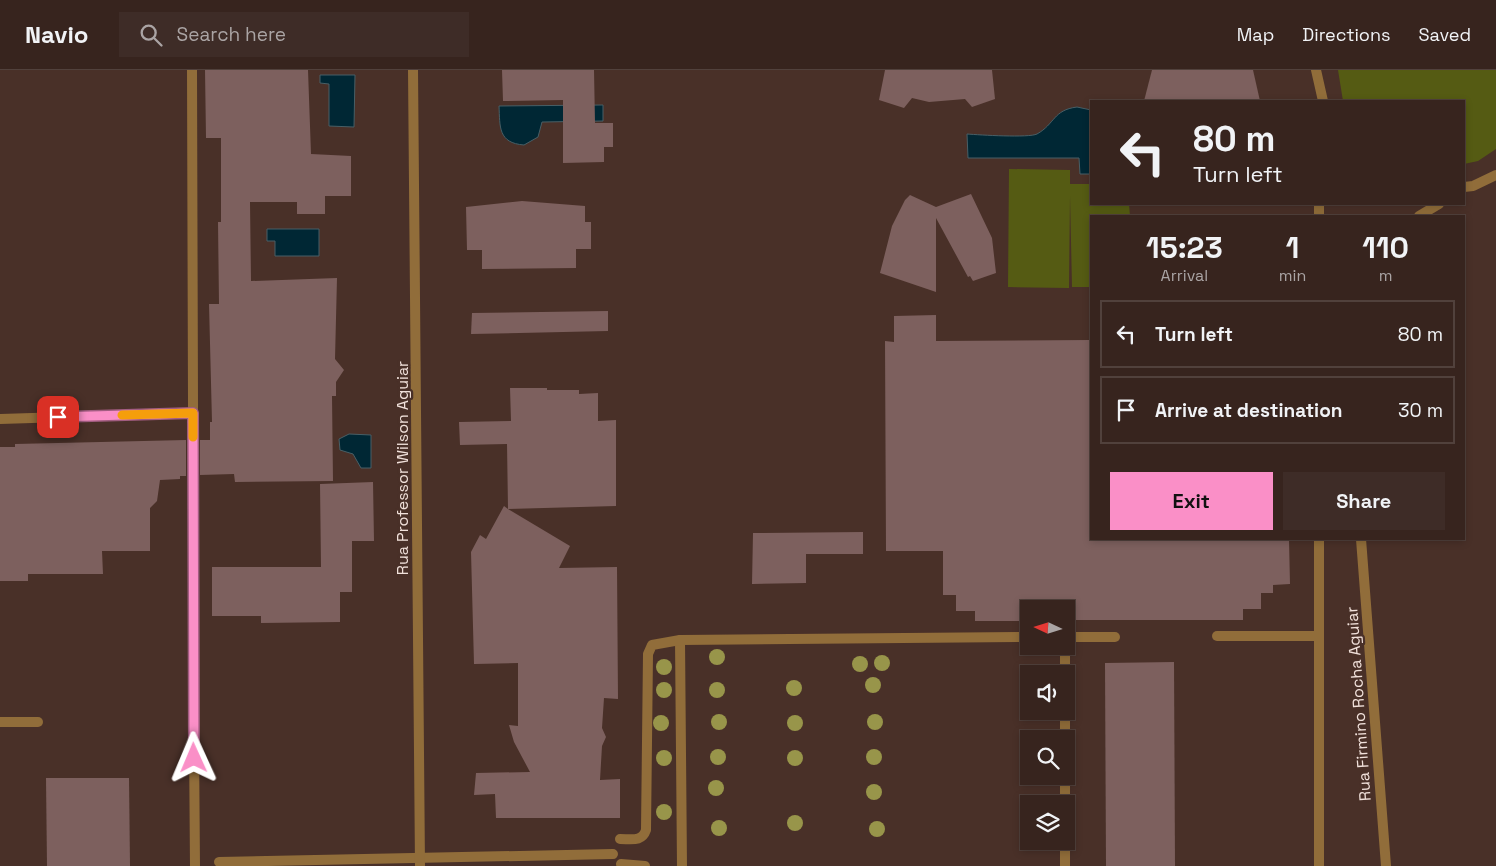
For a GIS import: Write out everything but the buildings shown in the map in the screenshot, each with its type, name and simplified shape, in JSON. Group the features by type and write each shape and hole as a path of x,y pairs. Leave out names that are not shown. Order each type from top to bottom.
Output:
{"street":[{"path":"192,70 195,866"},
{"name":"Rua Professor Wilson Aguiar","path":"414,70 420,862"},
{"path":"1316,70 1319,100"},
{"path":"1318,88 1323,100"},
{"path":"1467,188 1496,175"},
{"path":"1421,215 1437,205"},
{"path":"0,419 193,413"},
{"name":"Rua Firmino Rocha Aguiar","path":"1319,540 1320,866"},
{"name":"Rua Firmino Rocha Aguiar","path":"1361,540 1386,866"},
{"path":"1217,636 1318,636"},
{"path":"1075,637 1115,637"},
{"path":"620,839 640,839 644,836 646,830 649,648 652,644 680,640 1020,638"},
{"path":"680,640 682,866"},
{"path":"0,722 38,722"},
{"path":"1319,845 1325,866"},
{"path":"1065,850 1065,866"},
{"path":"219,862 420,862 613,854"},
{"path":"621,864 645,866"}],"green space":[{"path":"1338,70 1496,70 1496,149 1478,161 1465,164 1465,100 1343,100"},
{"path":"1009,169 1070,170 1070,184 1090,184 1090,205 1129,205 1130,215 1090,215 1090,287 1072,287 1070,196 1069,288 1008,287"}],"water":[{"path":"320,75 355,75 354,127 329,126 329,84 320,83"},
{"path":"603,105 603,121 542,122 538,137 524,145 509,141 502,133 500,127 499,106"},
{"path":"1077,107 1090,110 1090,174 1080,174 1079,158 968,158 967,134 1025,136 1037,134 1059,114"},
{"path":"267,229 319,229 319,256 275,256 275,241 267,241"},
{"path":"349,434 371,435 371,468 361,468 353,454 340,450 339,439"}],"slow traffic":[{"path":"122,415 193,413 193,437"}],"route":[{"path":"58,417 193,413 194,758"}]}
